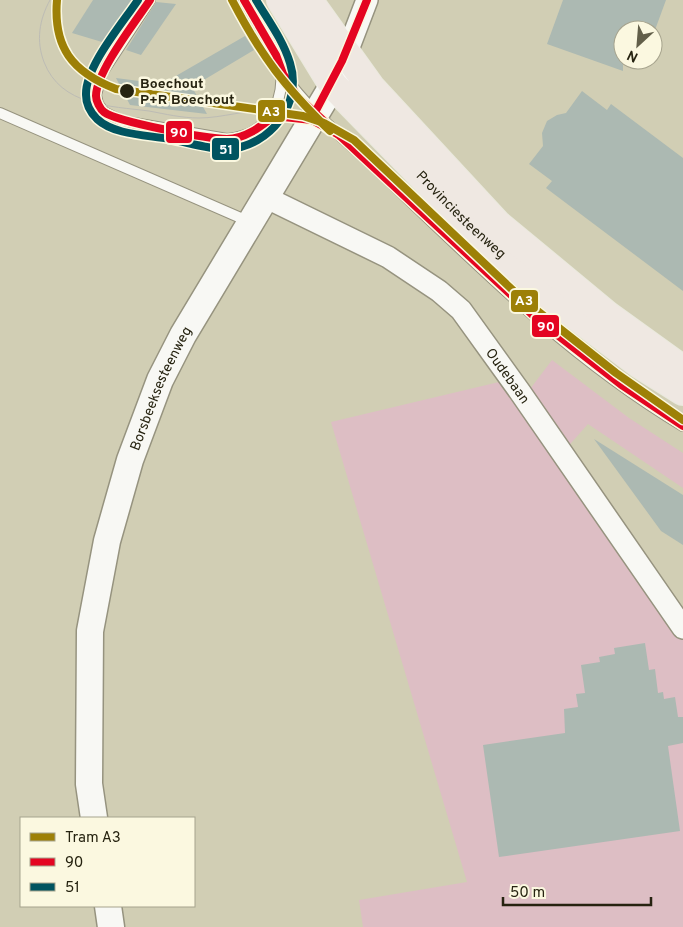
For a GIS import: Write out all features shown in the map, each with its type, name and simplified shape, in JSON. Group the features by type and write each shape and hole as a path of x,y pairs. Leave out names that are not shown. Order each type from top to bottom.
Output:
{"main road":[{"name":"Provinciesteenweg","path":"281,0 333,85 468,223 508,261 600,335 683,391"},
{"name":"Provinciesteenweg","path":"308,0 371,88 497,224 608,316 683,370"}],"street":[{"name":"Borsbeeksesteenweg","path":"94,817 89,784 89,659 95,596 106,541 130,460 160,380 208,290 265,197 319,121 367,0"},
{"name":"Oudebaan","path":"265,197 388,257 439,290 460,310 541,421 683,628"},
{"path":"108,907 111,927"}],"lane":[{"path":"150,0 102,74 96,95 98,104 104,112 122,121 227,139 244,136 259,130 274,116 319,121"},
{"path":"244,0 276,55 283,74 298,97 319,121 362,154 482,269 562,339 613,378 683,426"},
{"path":"268,121 280,95 283,74"},
{"path":"0,113 250,222"}],"shaded area":[{"path":"552,360 629,418 683,453 683,488 588,424 563,452 683,628 683,927 363,927 359,900 467,882 331,422 499,382 509,377 524,397"}],"building":[{"path":"93,0 142,0 112,45 72,33"},
{"path":"563,0 666,0 659,20 613,20 613,67 547,44"},
{"path":"156,2 176,4 141,55 126,50"},
{"path":"245,36 254,50 192,87 207,114 130,105 116,78 162,84"},
{"path":"582,91 607,110 611,104 683,158 683,291 546,188 552,181 529,164 543,146 542,133 547,121 557,115 566,113"},
{"path":"594,439 683,495 683,545 661,531"},
{"path":"645,643 649,670 655,669 658,693 663,692 664,699 675,697 678,717 683,717 683,743 668,746 680,831 499,857 483,745 565,733 564,709 578,707 576,694 585,693 581,665 600,662 599,657 615,654 614,648"}],"tram line":[{"path":"50,0 41,23 40,46 44,62 52,77 62,88 74,96 103,105 199,118 253,111 271,111"},
{"name":"A3","path":"57,0 58,31 68,56 88,75 101,82 116,89 303,116 324,123 354,140 521,298 616,373 683,420"},
{"name":"A3","path":"232,0 253,38 275,70 300,100 330,131"}],"transit line":[{"name":"51","path":"138,0 106,46 91,72 86,95 91,111 104,124 121,131 222,149 244,146 258,140 270,131 280,120 292,93 293,78 287,55 275,30 256,0"},
{"name":"90","path":"150,0 102,74 96,96 104,112 112,116 163,129 227,139 246,135 274,116 312,120 339,135 537,319 623,386 683,426"},
{"name":"90","path":"244,0 276,55 283,74 298,97 340,136"},
{"name":"90","path":"311,120 342,61 367,0"}],"place":[{"name":"Boechout P+R Boechout","path":"127,91"}]}
